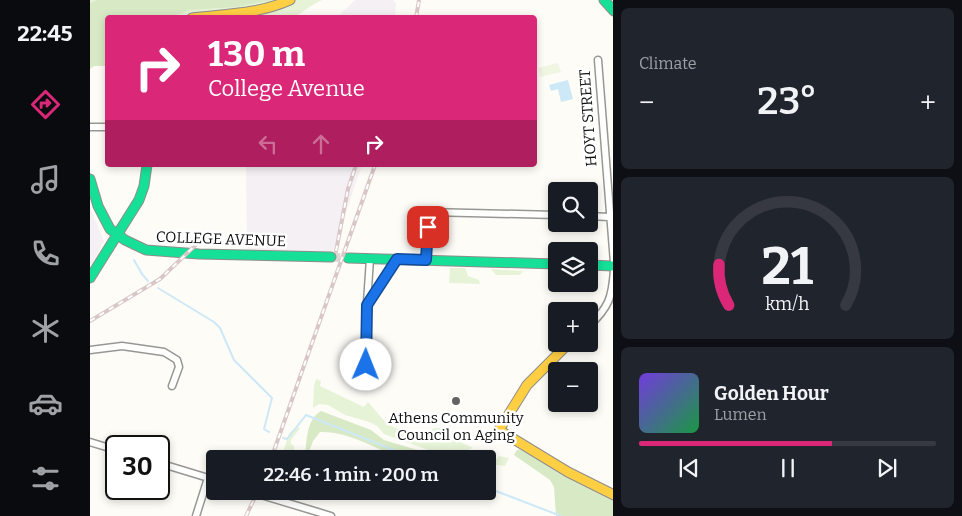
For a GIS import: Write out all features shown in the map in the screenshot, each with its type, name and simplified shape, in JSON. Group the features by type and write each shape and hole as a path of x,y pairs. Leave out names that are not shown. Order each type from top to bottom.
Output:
{"street":[{"path":"218,15 280,6 290,0"},
{"path":"604,0 613,11"},
{"name":"HOYT STREET","path":"598,60 613,264"},
{"path":"90,127 105,128"},
{"path":"90,278 139,200 144,186 146,167"},
{"path":"606,170 613,170"},
{"name":"COLLEGE AVENUE","path":"90,179 98,206 110,229 134,245 157,252 331,257"},
{"path":"426,260 429,212 548,215"},
{"path":"598,216 609,216"},
{"path":"348,258 548,264"},
{"path":"366,365 370,259"},
{"path":"367,305 397,259"},
{"path":"598,265 613,264"},
{"path":"598,317 608,304 612,292 613,270"},
{"path":"90,350 122,346 164,352 177,360 179,367 172,386"},
{"path":"560,352 530,381 499,430 568,472 613,495"},
{"path":"90,442 105,447"},
{"path":"170,466 206,477"},
{"path":"196,516 206,484"},
{"path":"278,500 331,516"}],"shaded area":[{"path":"355,0 393,0 396,3 395,15 339,15"},
{"path":"246,167 361,167 332,253 247,249"},
{"path":"90,208 104,241 92,264 90,264"}],"green space":[{"path":"90,0 322,0 298,15 105,15 105,24 90,57"},
{"path":"97,0 273,0 236,7 190,10 176,15 105,15 105,66 94,66 90,69 90,3"},
{"path":"558,63 561,72 540,77 538,68"},
{"path":"450,268 465,268 468,276 479,280 480,284 449,283"},
{"path":"491,269 524,271 519,275 496,275"},
{"path":"316,379 321,381 320,386 364,407 368,402 387,424 413,436 418,441 428,438 426,432 435,428 442,428 444,429 444,434 473,448 467,450 428,450 384,434 377,426 345,415 328,405 319,404 313,408"},
{"path":"321,411 371,430 384,440 417,450 382,450 352,437 331,432 320,432 313,441 310,450 306,450 310,425"},
{"path":"298,427 300,428 291,440 295,450 284,450 289,433"},
{"path":"519,449 613,500 613,516 556,516 554,487 550,480 514,455"},
{"path":"499,456 509,458 505,466 496,465 496,460"}],"water":[{"path":"568,80 573,99 561,102 558,89 551,91 549,85"}],"waterway":[{"path":"134,260 148,281"},
{"path":"158,288 214,322 220,328 234,360 272,398 264,429 269,432"},
{"path":"283,438 287,439 306,415 394,450"},
{"path":"496,491 561,516"}],"tunnel":[{"path":"331,257 348,258"}],"railway":[{"path":"416,15 419,0"},
{"path":"336,251 348,189 355,167"},
{"path":"274,450 374,167"},
{"path":"90,321 160,279 201,240"},
{"path":"246,516 254,500"}],"traffic: fast":[{"path":"604,0 613,10"},
{"path":"90,278 139,200 144,186 147,167"},
{"path":"90,179 98,206 110,229 125,240 146,250 199,254 331,257"},
{"path":"348,258 548,264"},
{"path":"598,265 613,266"}],"traffic: slow":[{"path":"220,15 254,11 290,0"},
{"path":"560,352 527,385 499,430 568,472 613,494"}],"place":[{"name":"Athens Community Council on Aging","path":"456,401"}],"route":[{"path":"366,365 367,305 397,259 426,260 428,227"}]}
